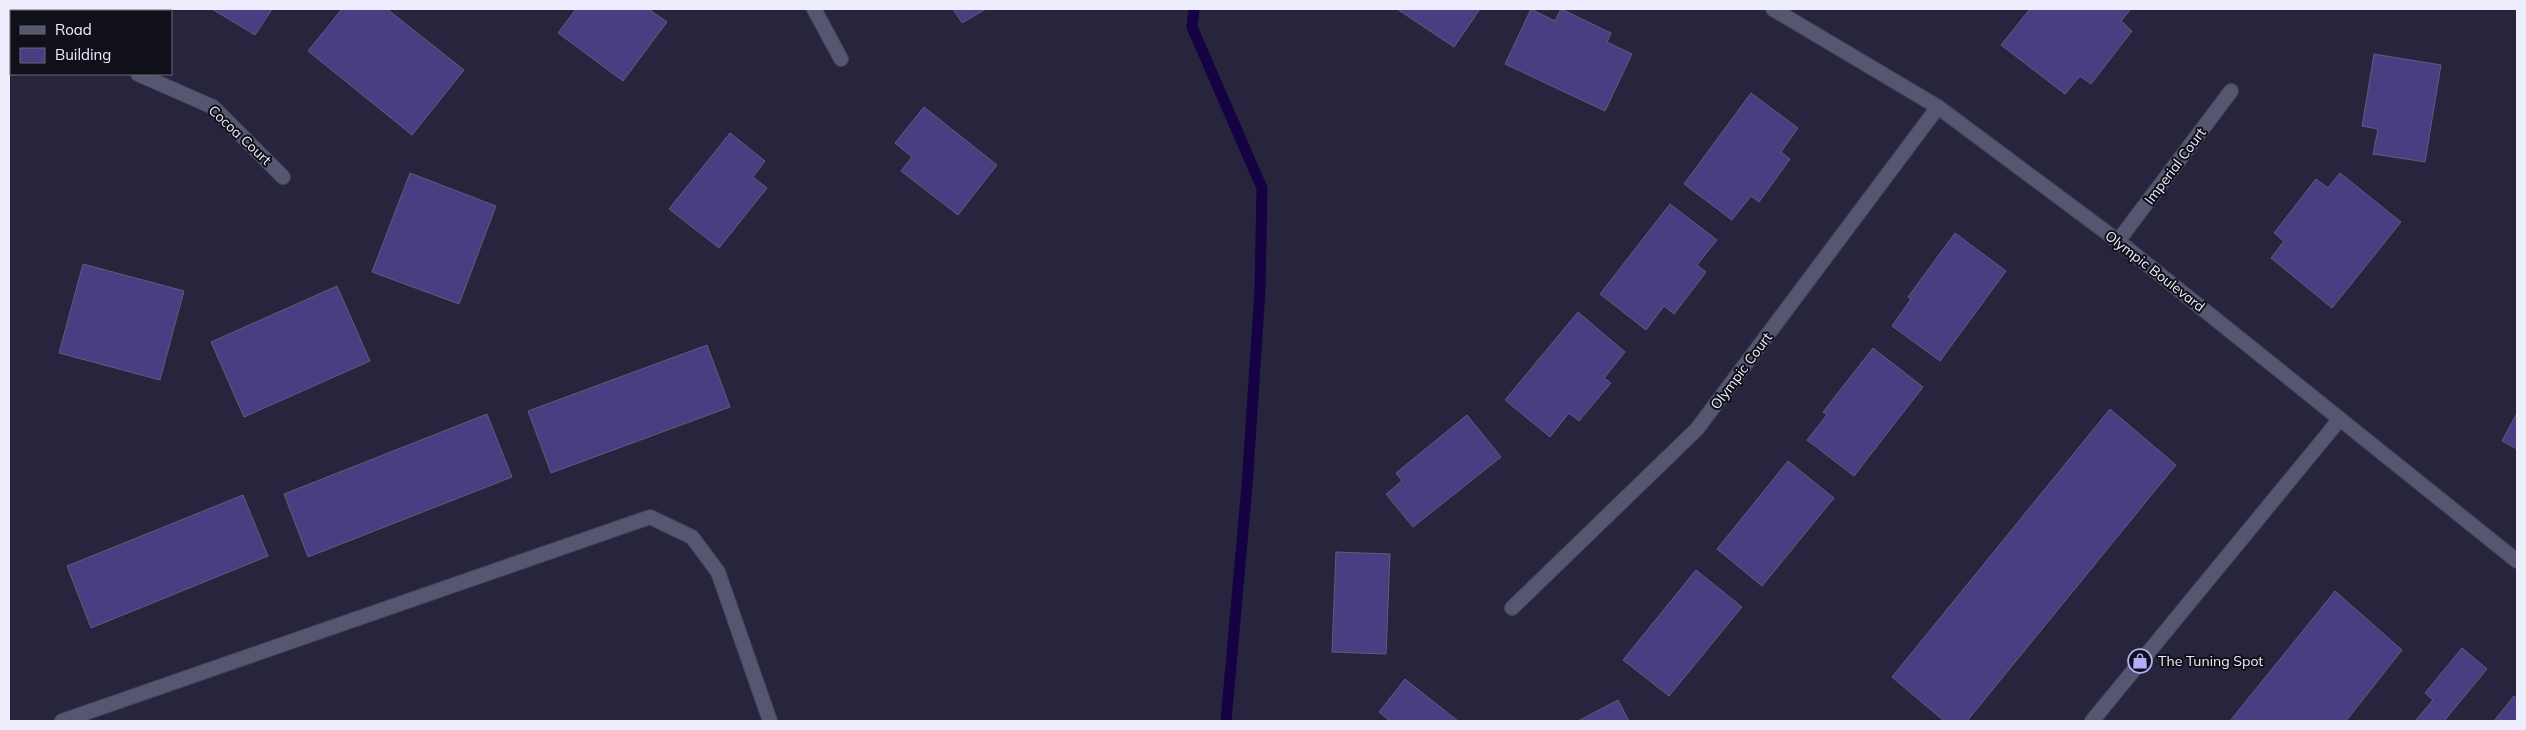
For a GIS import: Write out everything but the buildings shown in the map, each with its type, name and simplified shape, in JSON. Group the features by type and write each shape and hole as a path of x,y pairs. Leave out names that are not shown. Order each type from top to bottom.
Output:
{"street":[{"path":"814,9 841,59"},
{"name":"Olympic Boulevard","path":"1773,9 1938,107 2118,241 2517,561"},
{"name":"Cocoa Court","path":"140,75 213,107 283,177"},
{"name":"Imperial Court","path":"2118,241 2231,91"},
{"name":"Olympic Court","path":"1512,608 1697,429 1938,107"},
{"path":"2092,721 2340,419"},
{"path":"62,721 650,516 692,537 718,572 770,721"}],"waterway":[{"path":"1194,9 1192,27 1262,188 1260,290 1247,486 1226,721"}],"place":[{"name":"The Tuning Spot","path":"2140,661"}]}
